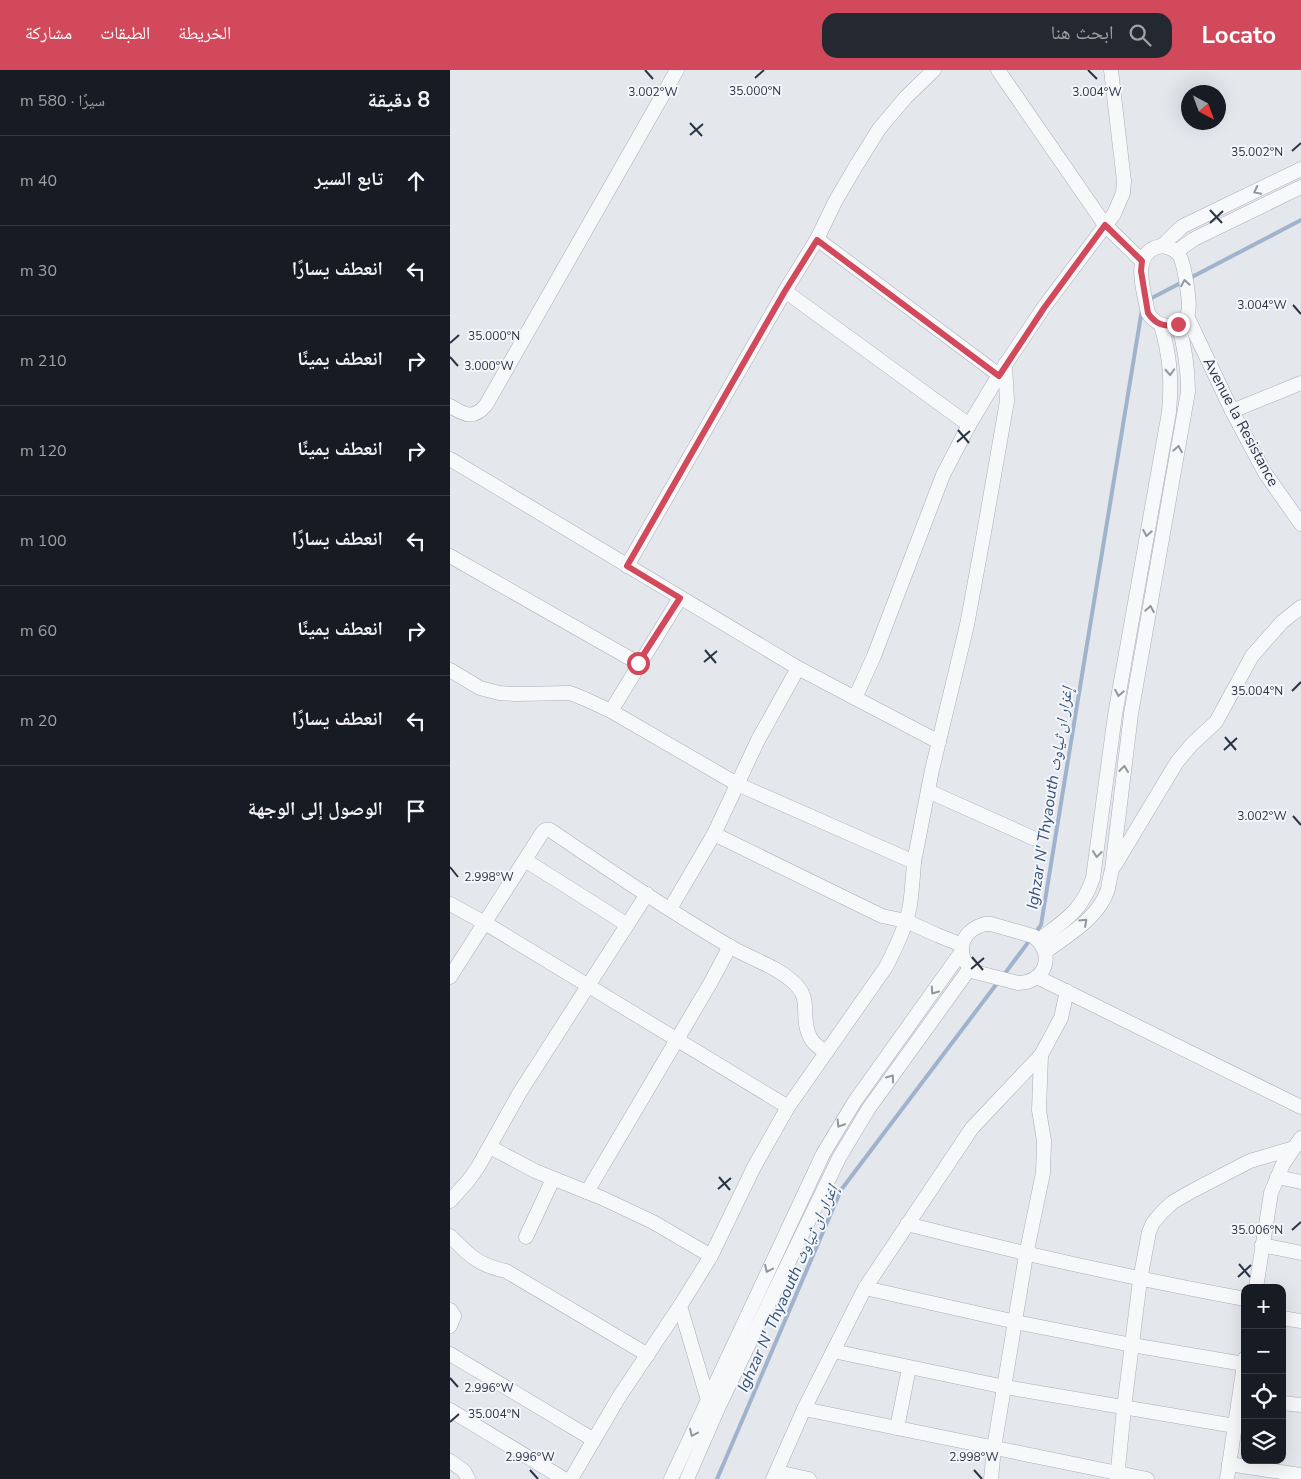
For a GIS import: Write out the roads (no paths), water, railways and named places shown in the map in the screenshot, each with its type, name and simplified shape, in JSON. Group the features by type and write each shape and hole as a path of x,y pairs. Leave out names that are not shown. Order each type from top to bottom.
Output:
{"street":[{"path":"450,406 472,416 480,412 486,405 677,70"},
{"path":"627,566 785,291 817,240 836,200 879,129 906,97 934,70"},
{"path":"998,70 1105,225 1142,266"},
{"path":"855,698 874,656 943,475 969,426 1002,370 1044,308 1118,206 1123,193 1124,181 1111,70"},
{"path":"1162,246 1183,226 1301,169"},
{"path":"1179,256 1194,238 1301,186"},
{"path":"571,1479 618,1397 648,1355 711,1256 754,1167 788,1107 886,967 895,949 906,921 910,904 914,862 928,791 967,625 1007,401 1002,370 817,240"},
{"path":"1042,946 1082,925 1097,909 1107,891 1112,870 1131,714 1188,392 1185,315 1179,256 1172,249 1162,246 1157,247 1148,252 1142,266 1148,313 1151,318 1161,325 1173,326 1185,315"},
{"path":"785,291 969,426"},
{"name":"Avenue la Resistance","path":"1185,315 1232,411 1266,473 1301,524"},
{"path":"1042,946 1073,914 1085,897 1093,878 1115,715 1169,412 1170,368 1167,346 1161,325"},
{"path":"1232,411 1301,383"},
{"path":"450,459 798,668 939,742"},
{"path":"450,556 638,663"},
{"path":"610,711 680,598"},
{"path":"1112,870 1177,762 1220,716 1232,690 1252,656 1282,622 1301,607"},
{"path":"670,909 714,834 758,740 798,668"},
{"path":"450,670 480,688 489,690 515,694 570,693 610,711 737,784 914,862"},
{"path":"928,791 1033,838"},
{"path":"452,970 542,833 545,830 550,830 670,909 730,946 786,976 798,986 804,995 810,1037 815,1044 826,1052"},
{"path":"714,834 882,916 906,921 962,948"},
{"path":"525,860 626,924"},
{"path":"450,1201 468,1181 490,1147 520,1092 646,894"},
{"path":"450,904 588,985 788,1107"},
{"path":"984,924 991,924 1033,936 1042,946 1045,966 1037,977 1024,983 975,972 963,957 962,948 964,938 973,929 984,924"},
{"path":"587,1192 730,946"},
{"path":"671,1479 823,1154 855,1102 962,948"},
{"path":"687,1479 839,1158 869,1108 970,968"},
{"path":"1037,977 1301,1107"},
{"path":"809,1479 775,1475 804,1409 865,1288 972,1128 1041,1055 1060,1018 1067,991"},
{"path":"991,1479 994,1448 1026,1254 1043,1174 1044,1141 1039,1110 1041,1055"},
{"path":"1257,1284 1271,1193 1277,1177 1298,1143"},
{"path":"1117,1476 1140,1280 1149,1232 1153,1223 1173,1202 1250,1161 1298,1143"},
{"path":"490,1147 535,1171 653,1222 711,1256"},
{"path":"1277,1177 1301,1182"},
{"path":"526,1237 553,1179"},
{"path":"907,1224 1140,1280 1241,1298"},
{"path":"450,1236 477,1262 484,1266 506,1271 648,1355"},
{"path":"1262,1245 1301,1253"},
{"path":"865,1288 1016,1322 1132,1345 1241,1361"},
{"path":"680,1306 708,1400"},
{"path":"450,1310 454,1316 450,1326"},
{"path":"1286,1319 1301,1321"},
{"path":"833,1351 1005,1387 1235,1426"},
{"path":"450,1354 594,1440"},
{"path":"897,1428 909,1368"},
{"path":"1227,1479 1235,1426 1241,1401"},
{"path":"1286,1403 1301,1405"},
{"path":"804,1409 994,1448 1117,1476 1147,1479"},
{"path":"450,1410 564,1479"},
{"path":"450,1461 464,1471 468,1479"},
{"path":"1229,1464 1301,1475"}],"waterway":[{"name":"Ighzar N' Thyaouth إغزار ان ثياوث","path":"1148,300 1301,220"},
{"name":"Ighzar N' Thyaouth إغزار ان ثياوث","path":"1003,976 1041,925 1142,309"},
{"name":"Ighzar N' Thyaouth إغزار ان ثياوث","path":"717,1479 841,1190 998,982"}]}
